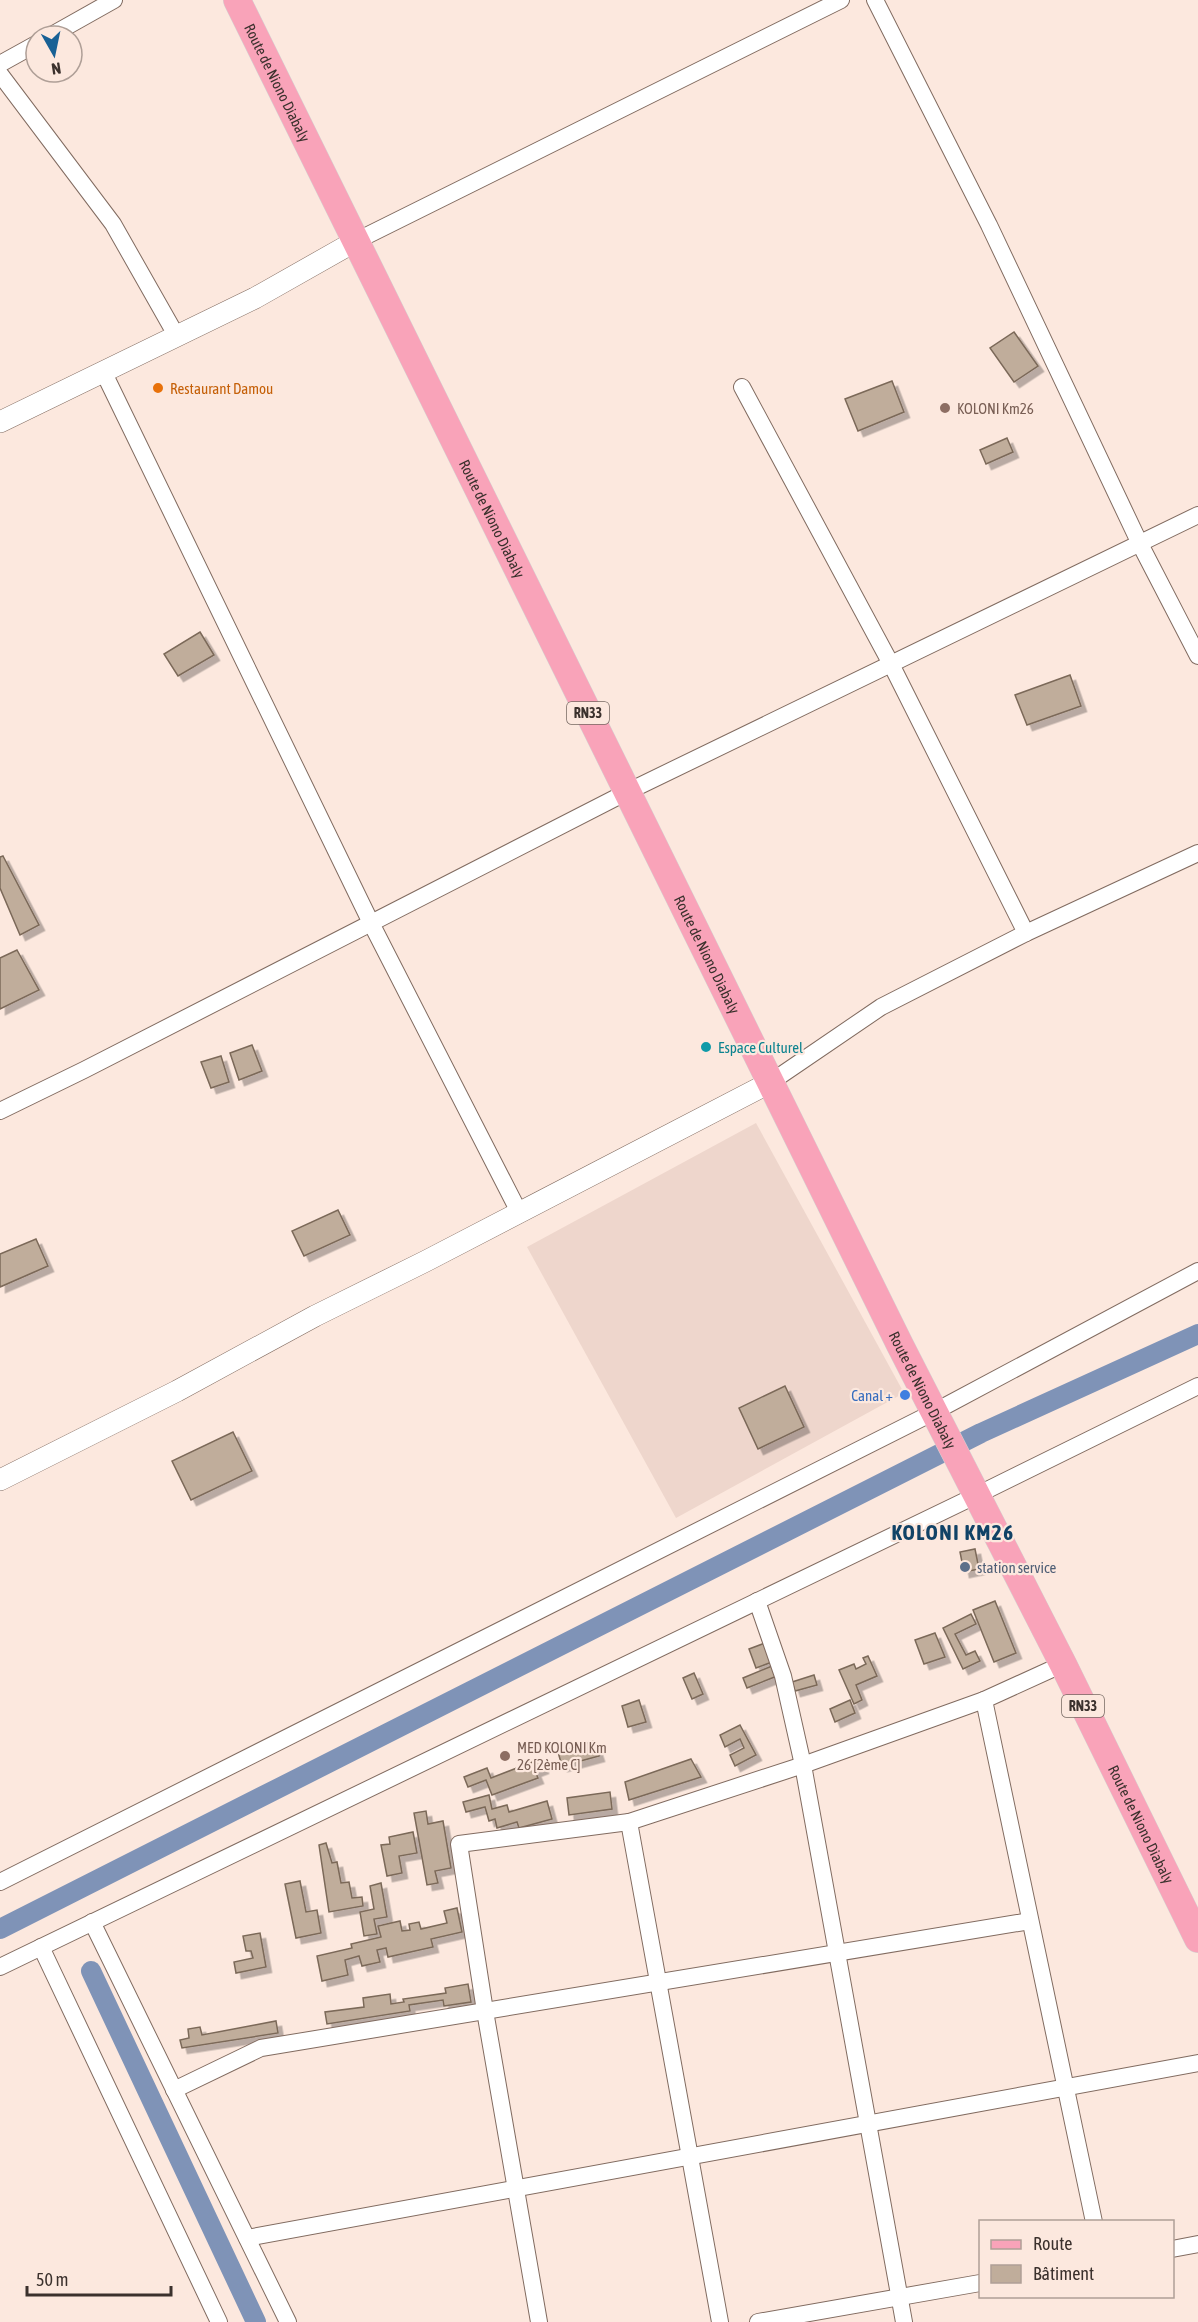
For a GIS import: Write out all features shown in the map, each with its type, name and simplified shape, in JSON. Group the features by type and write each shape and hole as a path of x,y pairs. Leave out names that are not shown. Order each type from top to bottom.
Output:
{"main road":[{"name":"Route de Niono Diabaly","path":"237,0 354,242 1198,1939"}],"street":[{"path":"71,24 114,0"},
{"path":"0,422 255,298 354,242 841,0"},
{"path":"875,0 989,225 1140,544 1198,656"},
{"path":"0,64 24,51"},
{"path":"0,74 113,224 176,335"},
{"path":"103,371 371,923 519,1212"},
{"path":"742,387 891,664 1026,933"},
{"path":"0,1111 627,792 1198,515"},
{"path":"0,1480 177,1391 315,1316 771,1082 881,1007 1026,933 1198,853"},
{"path":"0,1882 938,1418 1198,1271"},
{"path":"0,1967 757,1601 972,1485 1198,1386"},
{"path":"757,1601 783,1676 803,1765 904,2322"},
{"path":"539,2322 485,2011 459,1844 628,1822 803,1765 984,1700 1063,1664"},
{"path":"984,1700 1094,2220"},
{"path":"628,1822 720,2322"},
{"path":"174,2090 261,2048 1030,1921"},
{"path":"92,1922 288,2322"},
{"path":"41,1947 219,2322"},
{"path":"247,2238 1198,2062"},
{"path":"1174,2249 1198,2244"},
{"path":"758,2322 979,2283"}],"shaded area":[{"path":"756,1123 904,1393 676,1518 527,1247"}],"building":[{"path":"1014,332 1038,366 1014,382 990,348"},
{"path":"892,381 904,412 858,431 845,399"},
{"path":"1007,438 1013,452 986,464 980,450"},
{"path":"200,632 214,655 178,676 164,654"},
{"path":"1070,675 1081,706 1027,725 1015,695"},
{"path":"3,856 39,925 20,935 0,888 0,857"},
{"path":"17,950 39,990 0,1009 0,958"},
{"path":"252,1045 262,1071 239,1080 230,1053"},
{"path":"221,1056 229,1082 211,1088 201,1062"},
{"path":"338,1210 350,1235 304,1256 292,1231"},
{"path":"36,1239 48,1266 0,1287 0,1254"},
{"path":"785,1386 804,1427 758,1449 739,1408"},
{"path":"233,1432 252,1471 191,1500 172,1461"},
{"path":"975,1549 979,1569 964,1572 960,1552"},
{"path":"995,1601 1016,1653 994,1662 973,1610"},
{"path":"971,1614 976,1624 955,1634 966,1655 975,1651 980,1661 963,1669 943,1628"},
{"path":"935,1633 945,1657 924,1664 915,1640"},
{"path":"765,1643 772,1662 756,1668 749,1649"},
{"path":"868,1656 877,1676 856,1685 862,1700 854,1704 839,1670 854,1664 856,1669 866,1664 863,1658"},
{"path":"772,1666 777,1676 747,1688 743,1678"},
{"path":"694,1673 703,1694 692,1699 683,1678"},
{"path":"814,1675 817,1685 795,1691 792,1682"},
{"path":"639,1700 646,1722 628,1727 622,1706"},
{"path":"850,1700 855,1713 835,1722 830,1709"},
{"path":"740,1725 756,1755 735,1766 730,1755 744,1748 740,1739 725,1747 720,1735"},
{"path":"594,1741 599,1756 562,1766 558,1752"},
{"path":"540,1759 543,1768 535,1771 538,1778 492,1795 486,1780 468,1787 464,1777 487,1768 491,1778"},
{"path":"691,1759 701,1777 629,1800 625,1782"},
{"path":"610,1792 612,1809 569,1815 567,1798"},
{"path":"489,1795 492,1809 507,1805 509,1812 547,1801 552,1819 519,1828 517,1822 497,1828 495,1819 489,1821 485,1807 466,1812 463,1802"},
{"path":"426,1811 428,1824 443,1821 451,1868 435,1871 438,1883 427,1885 414,1813"},
{"path":"413,1832 417,1853 399,1856 402,1873 387,1876 381,1845 390,1844 389,1837"},
{"path":"326,1843 332,1863 337,1862 341,1883 349,1882 352,1898 362,1897 363,1906 329,1912 319,1845"},
{"path":"300,1881 306,1912 317,1910 321,1933 296,1938 285,1884"},
{"path":"381,1883 387,1917 374,1919 377,1934 364,1936 360,1912 374,1909 370,1886"},
{"path":"457,1908 462,1932 431,1939 433,1947 388,1957 386,1948 377,1950 380,1962 362,1966 359,1956 345,1960 348,1975 322,1981 317,1956 352,1948 351,1944 381,1937 378,1926 400,1921 402,1931 410,1930 409,1924 419,1922 421,1929 447,1923 444,1911"},
{"path":"260,1933 266,1967 236,1973 234,1962 253,1958 251,1951 246,1951 243,1936"},
{"path":"468,1984 471,2002 444,2006 443,2000 409,2005 410,2011 327,2024 325,2012 364,2007 363,1998 390,1994 391,2004 404,2002 403,1999 446,1993 445,1988"},
{"path":"276,2021 278,2033 182,2048 180,2040 189,2038 188,2029 200,2027 202,2035"}],"waterway":[{"path":"0,1929 981,1433 1198,1334"},
{"path":"91,1971 256,2322"}],"place":[{"name":"Restaurant Damou","path":"158,388"},
{"name":"KOLONI Km26","path":"945,408"},
{"name":"Espace Culturel","path":"706,1047"},
{"name":"Canal +","path":"905,1395"},
{"name":"station service","path":"965,1567"},
{"name":"MED KOLONI Km 26 [2ème C]","path":"505,1756"}],"district":[{"name":"KOLONI KM26","path":"953,1532"}]}
